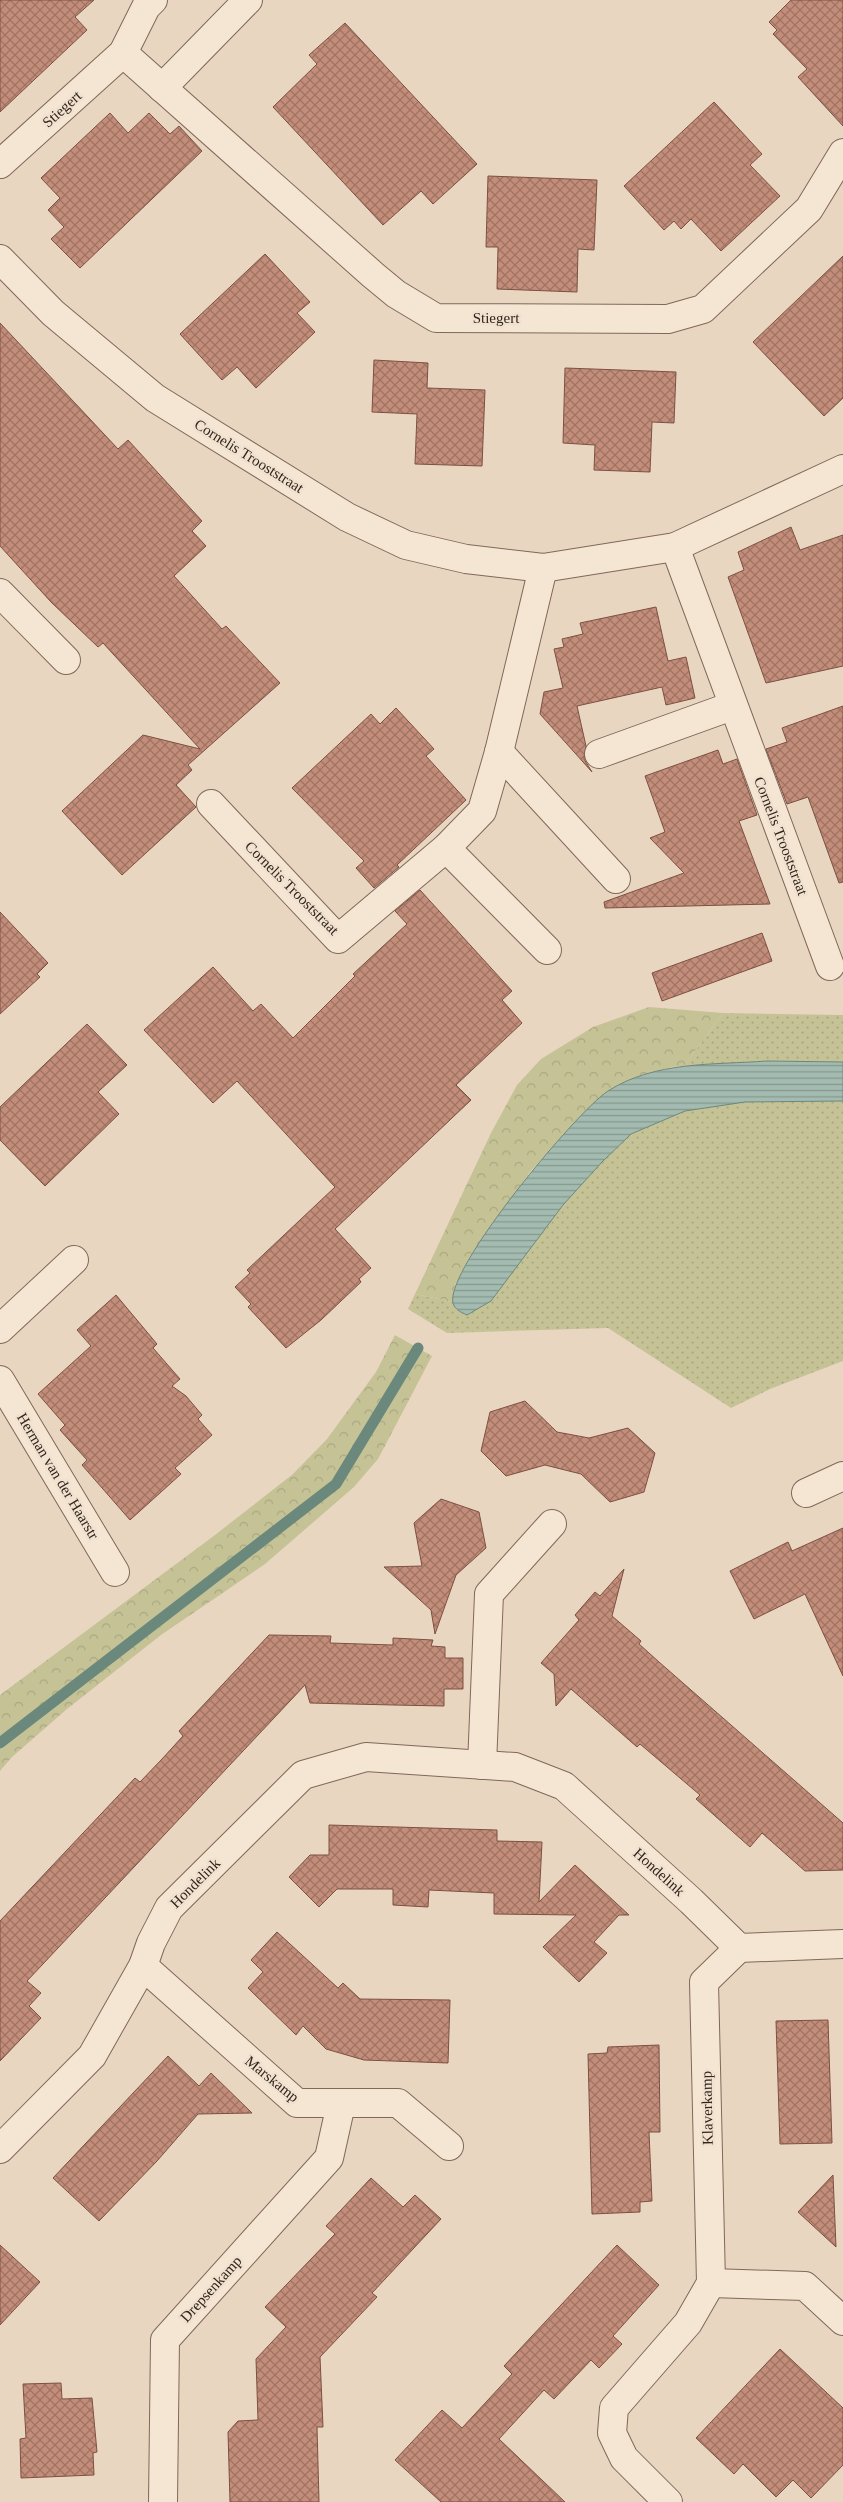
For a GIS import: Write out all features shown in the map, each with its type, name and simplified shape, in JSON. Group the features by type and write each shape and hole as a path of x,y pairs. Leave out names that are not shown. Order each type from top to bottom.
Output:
{"street":[{"name":"Stiegert","path":"0,164 123,53 146,7 153,0"},
{"path":"162,88 248,0"},
{"name":"Stiegert","path":"123,53 373,275 396,294 436,318 668,319 703,309 809,209 843,153"},
{"name":"Cornelis Trooststraat","path":"0,259 53,313 155,398 348,517 406,545 466,559 543,568 675,547 843,469"},
{"name":"Cornelis Trooststraat","path":"675,547 732,706 830,966"},
{"name":"Cornelis Trooststraat","path":"211,804 338,940 446,848 482,811 499,752 543,568"},
{"path":"0,593 66,660"},
{"path":"599,754 732,706"},
{"path":"499,752 616,879"},
{"path":"446,848 547,950"},
{"path":"0,1329 74,1260"},
{"name":"Herman van der Haarstr","path":"0,1380 115,1572"},
{"path":"806,1493 843,1476"},
{"path":"482,1765 489,1594 552,1524"},
{"name":"Hondelink","path":"0,2149 92,2056 143,1966 151,1943 169,1908 303,1775 366,1757 515,1767 564,1786 696,1905 739,1948"},
{"path":"739,1948 843,1944"},
{"name":"Klaverkamp","path":"711,2283 704,1982 739,1948"},
{"name":"Marskamp","path":"143,1966 297,2103 398,2103 449,2146"},
{"name":"Drepsenkamp","path":"163,2502 165,2340 329,2158 342,2104"},
{"path":"668,2502 624,2458 612,2433 614,2408 688,2323 711,2283 805,2286 843,2321"}],"green space":[{"path":"649,1007 723,1013 684,1066 672,1067 638,1076 607,1092 577,1120 530,1172 468,1260 455,1285 453,1302 415,1294 491,1133 517,1085 541,1059 593,1027"},
{"path":"723,1013 843,1015 843,1062 767,1061 684,1066"},
{"path":"843,1101 843,1361 770,1389 731,1408 608,1328 447,1333 408,1309 415,1294 453,1302 457,1310 491,1301 563,1205 602,1162 631,1134 685,1111 745,1102"},
{"path":"395,1335 432,1356 378,1459 354,1487 265,1564 161,1635 67,1709 12,1757 0,1771 0,1695 215,1535 293,1474 327,1439 376,1372"}],"shaded area":[{"path":"767,1061 843,1062 843,1101 745,1102 685,1111 631,1134 602,1162 563,1205 491,1301 467,1315 455,1307 453,1303 456,1285 469,1258 490,1226 543,1158 592,1104 608,1091 626,1081 665,1069 705,1064"}],"building":[{"path":"0,0 94,0 75,17 87,30 0,112"},
{"path":"791,0 843,0 843,126 798,77 807,69 773,34 777,30 769,22"},
{"path":"345,23 477,164 433,204 421,191 383,225 273,107 317,64 309,55"},
{"path":"714,102 762,154 750,165 780,196 721,251 691,219 681,229 674,221 664,230 624,186"},
{"path":"110,113 128,133 149,113 170,134 179,126 202,151 80,268 51,239 64,227 48,210 60,198 41,178"},
{"path":"488,176 597,180 594,250 578,249 577,292 497,289 498,247 486,247"},
{"path":"265,254 310,302 297,313 315,332 256,388 237,367 222,380 180,334"},
{"path":"843,256 843,398 824,416 753,342"},
{"path":"0,323 118,449 128,440 202,521 192,531 206,546 174,576 222,629 226,626 280,683 188,765 192,770 176,785 196,807 122,875 62,811 143,735 200,749 103,643 98,647 51,602 0,546"},
{"path":"374,360 428,363 427,388 485,390 482,466 415,464 417,414 372,412"},
{"path":"565,368 676,372 674,423 652,422 650,472 594,470 595,445 563,443"},
{"path":"791,527 800,550 843,535 843,666 766,683 728,577 744,570 738,552"},
{"path":"656,607 668,661 686,657 695,698 666,705 662,687 577,706 586,746 584,759 592,772 540,714 544,692 563,688 554,649 564,647 562,639 583,634 580,623"},
{"path":"843,706 843,882 839,883 808,797 787,804 766,749 787,742 782,728"},
{"path":"396,708 434,749 426,756 466,800 397,865 399,867 374,888 356,868 364,861 292,788 371,714 380,724"},
{"path":"718,750 723,764 737,759 757,815 739,821 770,904 605,908 604,902 684,873 650,838 665,832 645,776"},
{"path":"420,890 512,991 502,1000 522,1023 456,1085 471,1100 335,1229 371,1268 359,1279 361,1282 321,1320 286,1348 248,1307 251,1304 235,1287 250,1273 247,1270 335,1187 237,1081 213,1103 144,1030 213,967 253,1011 261,1004 293,1038 355,976 353,974 407,924 395,911"},
{"path":"0,912 48,963 37,974 40,977 0,1014"},
{"path":"762,933 772,961 662,1001 652,973"},
{"path":"87,1024 127,1065 98,1092 119,1114 45,1186 0,1140 0,1107"},
{"path":"116,1295 157,1344 153,1348 180,1379 172,1386 186,1396 202,1415 198,1419 212,1435 175,1468 181,1474 130,1520 82,1465 87,1460 60,1430 65,1425 38,1394 91,1346 77,1330"},
{"path":"525,1401 557,1432 589,1438 628,1428 655,1453 644,1492 610,1502 581,1474 545,1465 506,1476 481,1451 490,1412"},
{"path":"441,1499 479,1512 486,1548 456,1575 435,1634 431,1610 384,1567 422,1566 414,1523"},
{"path":"843,1528 843,1676 805,1594 754,1619 730,1571 788,1542 792,1551"},
{"path":"624,1569 612,1616 641,1641 639,1644 659,1662 843,1823 843,1870 805,1871 762,1833 750,1847 696,1799 700,1795 640,1744 637,1747 571,1689 556,1706 554,1674 541,1663 579,1620 575,1615 595,1592 600,1596"},
{"path":"269,1635 331,1636 330,1643 393,1645 393,1638 433,1640 431,1646 445,1647 445,1658 463,1658 463,1689 444,1689 444,1706 310,1703 305,1685 27,1981 41,1993 29,2006 41,2018 0,2061 0,1921 135,1778 140,1782 162,1759 183,1736 179,1731"},
{"path":"329,1825 497,1830 497,1841 542,1842 539,1902 575,1865 629,1915 619,1915 594,1942 607,1953 579,1982 543,1947 576,1915 494,1914 494,1893 429,1890 428,1907 393,1905 393,1889 337,1889 319,1907 289,1877 310,1855 329,1855"},
{"path":"277,1932 338,1988 343,1983 360,1999 450,2000 448,2063 364,2060 326,2049 303,2026 296,2035 248,1988 263,1972 251,1960"},
{"path":"828,2020 832,2143 780,2144 776,2021"},
{"path":"659,2045 660,2132 649,2132 652,2201 640,2202 640,2212 592,2214 588,2054 607,2053 608,2047"},
{"path":"168,2056 199,2086 211,2073 252,2113 198,2114 157,2161 99,2221 53,2178"},
{"path":"833,2175 836,2247 798,2212"},
{"path":"371,2178 403,2207 415,2195 441,2219 372,2293 377,2297 320,2357 323,2427 317,2427 319,2502 230,2502 228,2432 238,2421 258,2420 256,2359 286,2327 265,2307 335,2234 326,2226"},
{"path":"0,2245 40,2282 0,2325"},
{"path":"617,2245 659,2285 613,2336 622,2344 599,2368 591,2360 554,2399 544,2390 499,2439 565,2502 441,2502 395,2460 442,2410 462,2428 512,2374 504,2366"},
{"path":"780,2349 843,2408 843,2465 811,2498 793,2480 776,2497 743,2464 734,2474 696,2438"},
{"path":"61,2383 62,2399 92,2398 97,2452 93,2453 94,2475 21,2478 20,2439 26,2438 23,2384"}],"waterway":[{"path":"0,1743 336,1484 418,1348"}]}
